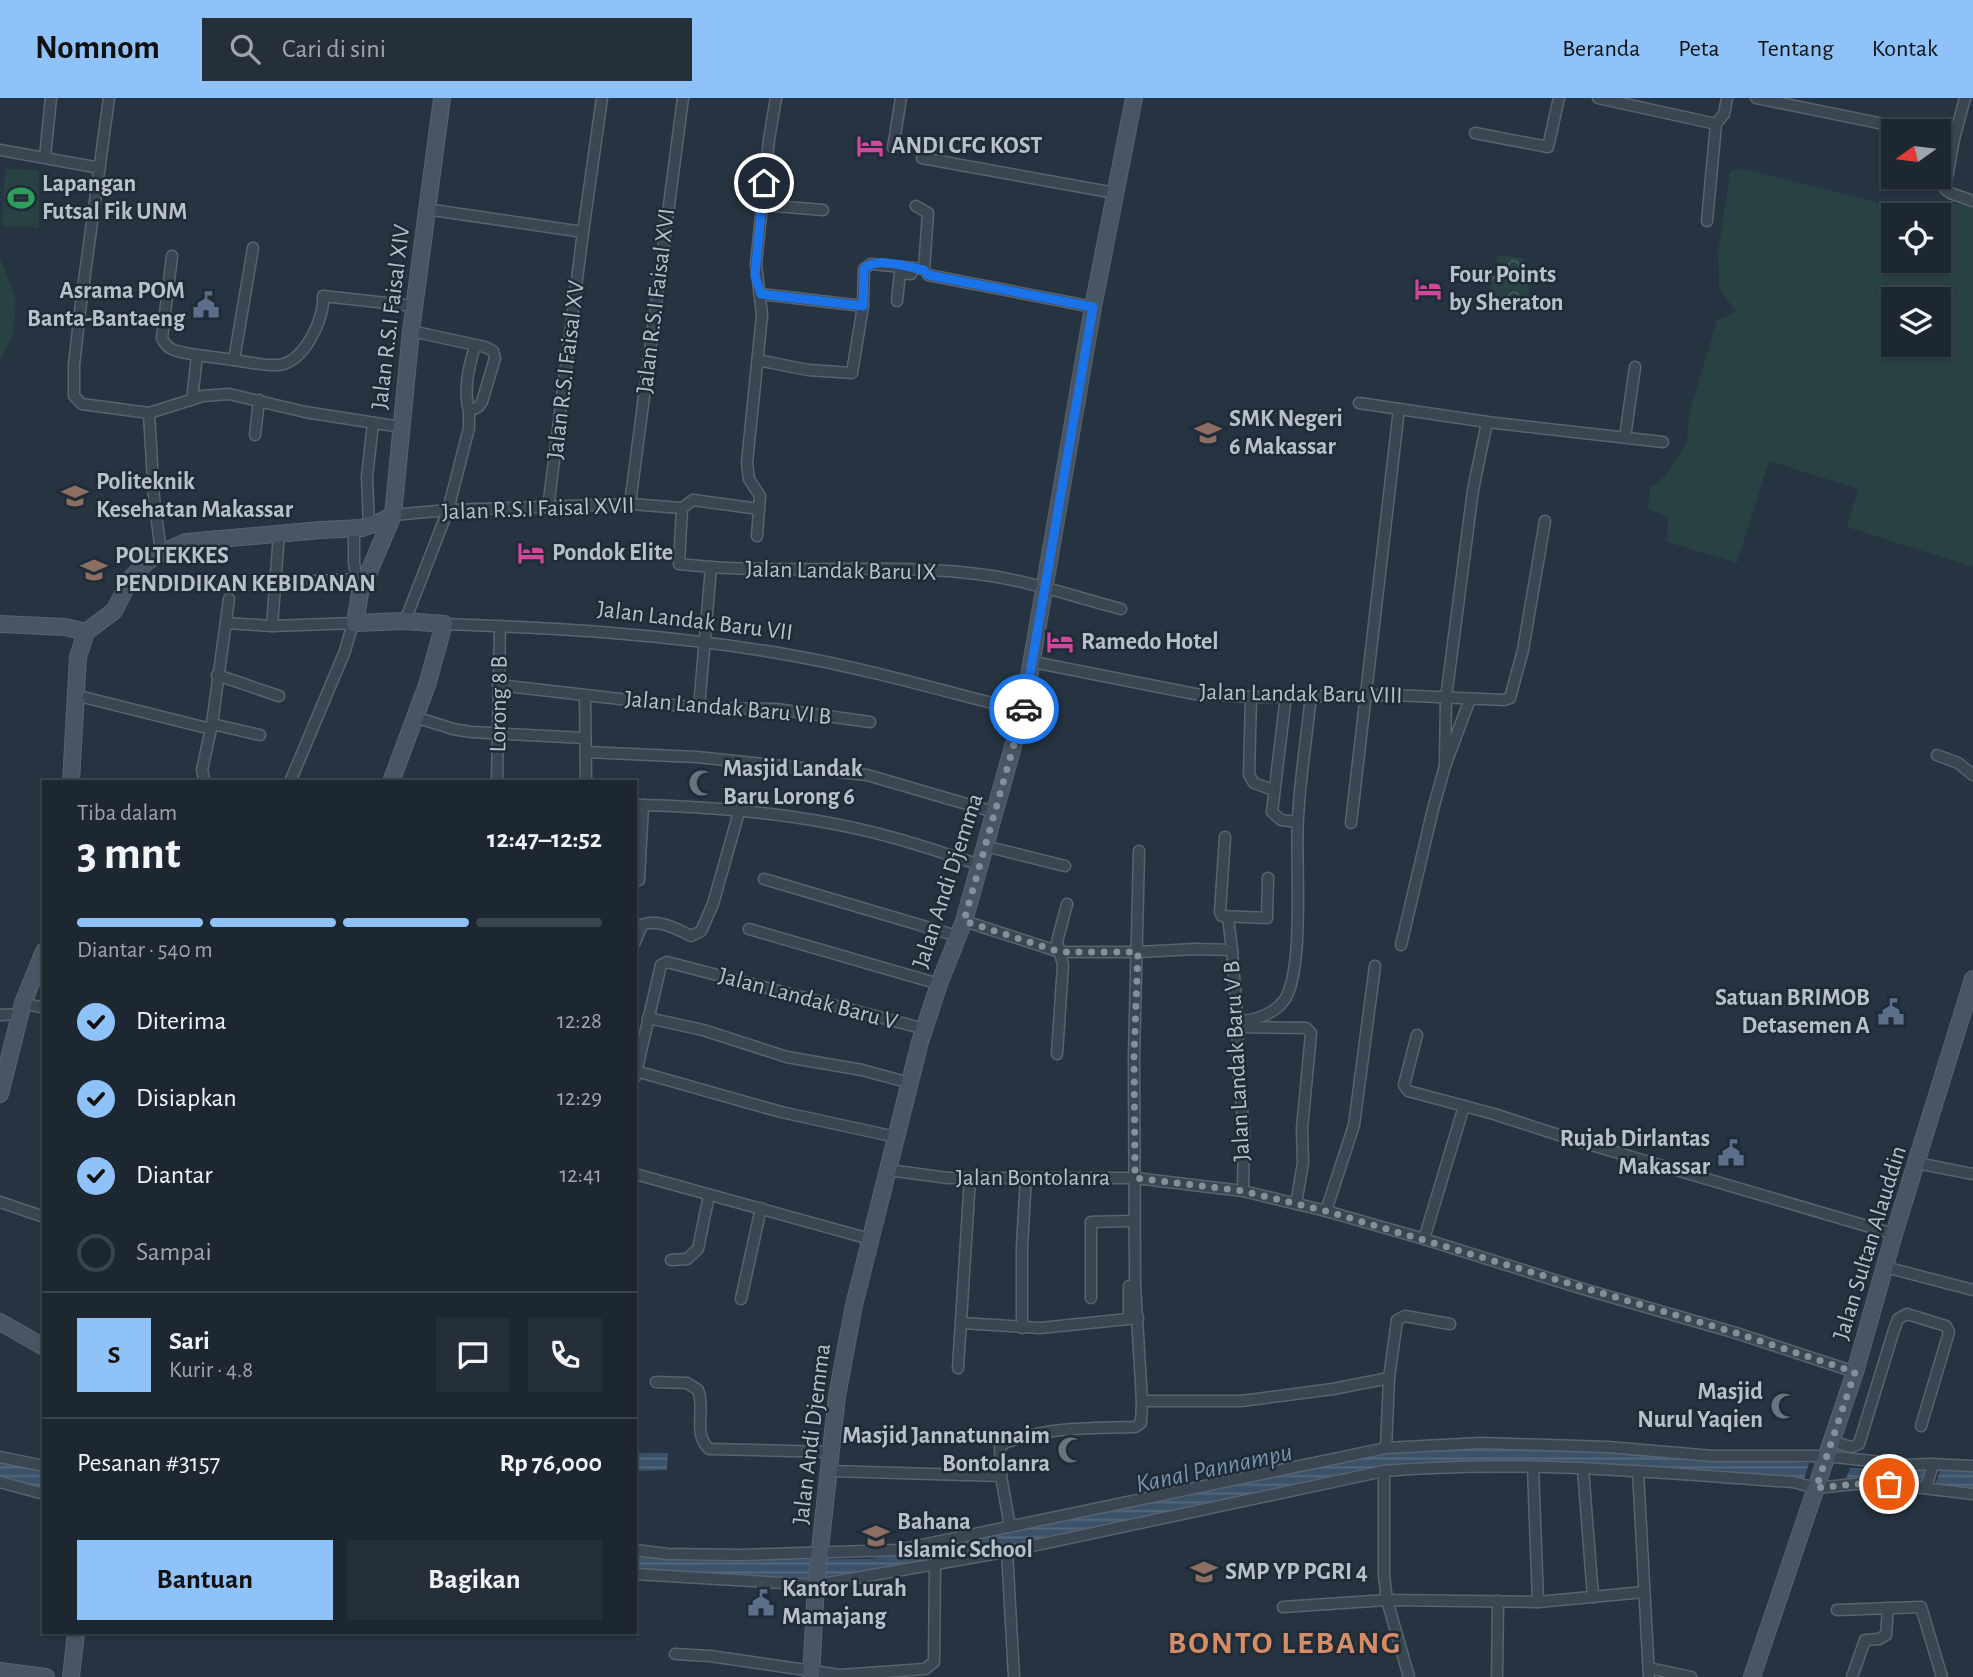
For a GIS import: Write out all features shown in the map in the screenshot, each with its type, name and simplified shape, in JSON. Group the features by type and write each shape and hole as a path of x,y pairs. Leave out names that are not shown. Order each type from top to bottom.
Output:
{"main road":[{"name":"Jalan R.S.I Faisal XIV","path":"354,623 358,586 393,515 411,331 442,98"},
{"name":"Jalan Andi Djemma","path":"811,1674 816,1582 844,1354 870,1239 925,1029 961,929 1023,711 1093,307 1134,98"},
{"path":"71,780 78,657 86,632 114,611 131,578 161,553 186,542 202,539 362,528 393,515"},
{"name":"Jalan Landak Baru VII","path":"354,623 405,621 444,624"},
{"path":"0,624 65,627 86,632"},
{"path":"392,780 427,685 444,624"},
{"path":"0,1094 4,1065 42,959"},
{"name":"Jalan Sultan Alauddin","path":"1752,1677 1855,1372 1894,1234 1972,985"},
{"path":"0,1322 42,1346"},
{"path":"71,1677 76,1634"},
{"path":"0,1671 46,1677"}],"street":[{"path":"45,157 51,98"},
{"path":"109,98 81,303 74,365 74,396 82,404 149,413 214,394 401,427"},
{"name":"Jalan R.S.I Faisal XV","path":"548,508 602,98"},
{"name":"Jalan R.S.I Faisal XVI","path":"630,504 683,98"},
{"path":"757,536 760,496 753,489 747,467 762,315 761,294 755,276 761,205 776,98"},
{"path":"893,148 901,98"},
{"path":"1475,133 1548,147 1559,98"},
{"path":"1598,98 1716,124 1724,114 1727,98"},
{"path":"1756,98 1881,123"},
{"path":"1965,98 1945,189 1950,194 1973,201"},
{"path":"1707,221 1716,124"},
{"path":"0,150 100,168"},
{"path":"922,158 1115,192"},
{"path":"761,205 823,209"},
{"path":"916,206 928,213 926,272"},
{"path":"426,209 583,232"},
{"path":"234,360 253,248"},
{"path":"172,256 162,338 165,346 172,350 271,365 288,362 313,335 319,321 323,296 414,306"},
{"path":"758,360 808,370 852,373 863,306 864,269 878,263 1093,307"},
{"path":"897,301 900,273 926,272"},
{"path":"761,294 863,306"},
{"path":"411,331 493,351 495,358 482,402 469,411"},
{"path":"405,621 447,510 470,428 466,402 467,384 475,346"},
{"path":"192,400 197,355"},
{"path":"1625,437 1635,368"},
{"path":"255,435 259,400"},
{"path":"1359,403 1487,422 1663,442"},
{"path":"1351,823 1399,409"},
{"path":"149,413 153,488 161,553"},
{"path":"275,583 358,586 354,563 362,528 373,422"},
{"path":"1446,766 1446,698 1473,490 1487,422"},
{"name":"Jalan R.S.I Faisal XVII","path":"393,515 447,510 630,504 682,508 693,500 759,509"},
{"path":"682,508 679,564 711,567"},
{"name":"Jalan Landak Baru VIII","path":"1033,662 1181,692 1251,697 1365,694 1504,700 1510,698 1514,688 1545,521"},
{"path":"272,626 279,534"},
{"name":"Jalan Landak Baru IX","path":"699,708 711,567 750,570 895,569 993,576 1121,609"},
{"path":"204,780 202,770 229,599"},
{"path":"226,622 272,626 354,623 295,780"},
{"name":"Jalan Landak Baru VII","path":"444,624 558,628 703,642 854,668 1023,711"},
{"name":"Lorong 8 B","path":"497,780 500,626"},
{"path":"217,675 279,696"},
{"name":"Jalan Landak Baru VI B","path":"498,685 699,708 776,709 870,722"},
{"path":"75,695 260,735"},
{"path":"1238,1024 1273,1011 1285,998 1291,985 1296,925 1297,822 1311,695"},
{"path":"585,696 586,780"},
{"path":"1286,696 1272,812 1276,817 1297,822"},
{"path":"1251,697 1249,775 1254,783 1273,790"},
{"path":"1401,945 1446,766 1471,699"},
{"path":"415,717 453,729 586,737"},
{"path":"586,752 697,757 867,775 994,812"},
{"path":"1937,755 1958,763 1973,775"},
{"path":"639,880 639,805 739,812 852,828 980,865"},
{"path":"637,937 642,925 649,922 667,925 691,936 701,931 713,904 739,812"},
{"path":"1225,837 1220,912 1222,916 1267,918 1268,878"},
{"path":"985,846 1065,866"},
{"path":"1133,1316 1135,1286 1132,1178 1139,851"},
{"name":"Jalan Landak Baru V B","path":"764,879 1060,952 1138,952 1196,948 1232,950 1238,1024 1237,1057 1244,1130 1243,1191"},
{"path":"1057,1054 1063,965 1058,937 1067,904"},
{"path":"1228,918 1232,950"},
{"path":"748,929 939,984"},
{"name":"Jalan Landak Baru V","path":"648,1018 661,965 670,962 925,1029"},
{"path":"1326,1211 1354,1125 1375,966"},
{"path":"0,1014 42,1008"},
{"path":"896,1137 780,1112 637,1064 648,1018 703,1030 787,1057 862,1070 910,1083"},
{"path":"1238,1024 1306,1028 1311,1033 1302,1129 1303,1163 1296,1204"},
{"path":"1417,1035 1404,1085 1408,1091 1464,1105 1894,1234"},
{"path":"1424,1239 1464,1105"},
{"path":"1917,1163 1973,1174"},
{"name":"Jalan Bontolanra","path":"888,1170 948,1178 1132,1178 1243,1191 1424,1239 1736,1333 1855,1372"},
{"path":"637,1175 870,1239"},
{"path":"1022,1328 1022,1246 1026,1177"},
{"path":"958,1368 970,1178"},
{"path":"1010,1527 1000,1476 999,1447 1002,1444 1081,1427 1139,1426 1142,1401 1133,1316 1129,1222 1132,1178"},
{"path":"671,1260 687,1259 698,1250 709,1195"},
{"path":"0,1202 42,1216"},
{"path":"741,1299 761,1208"},
{"path":"1091,1298 1091,1222 1129,1222"},
{"path":"1885,1267 1973,1290"},
{"path":"637,1550 819,1557 898,1550 1386,1448 1481,1443 1608,1447 1713,1456 1851,1447 1859,1444 1898,1319 1907,1314 1946,1326 1949,1332 1921,1426"},
{"path":"962,1323 1048,1328 1133,1316"},
{"path":"1386,1448 1394,1325 1399,1318 1405,1316 1450,1324"},
{"path":"1142,1401 1241,1401 1333,1389 1389,1378"},
{"path":"656,1382 687,1383 698,1390 701,1405 699,1434 709,1449 832,1452"},
{"path":"1828,1448 1908,1465 1973,1466"},
{"path":"0,1457 42,1466"},
{"path":"637,1574 816,1582 1007,1551 1384,1471 1464,1465 1638,1471 1793,1482 1816,1488 1871,1484 1927,1487 1973,1494"},
{"path":"1533,1467 1538,1602"},
{"path":"1927,1487 1932,1467"},
{"path":"1583,1469 1593,1597"},
{"path":"830,1471 1000,1476"},
{"path":"1384,1471 1384,1576 1387,1600 1409,1677"},
{"path":"1638,1471 1649,1672 1691,1677"},
{"path":"0,1482 42,1492"},
{"path":"1007,1551 1014,1677"},
{"path":"675,1654 811,1674 840,1675 925,1669 933,1665 935,1647 935,1564"},
{"path":"1283,1607 1387,1600 1538,1602 1644,1592"},
{"path":"1497,1677 1498,1601"},
{"path":"1837,1609 1921,1607 1942,1677"},
{"path":"1852,1677 1865,1640 1879,1639 1886,1635 1888,1608"}],"green space":[{"path":"1739,168 1881,203 1881,273 1951,273 1951,203 1973,206 1973,567 1847,527 1858,489 1769,461 1737,563 1667,542 1668,517 1648,509 1650,486 1665,476 1687,442 1689,414 1717,320 1736,312 1719,288 1718,252 1730,172"},
{"name":"Lapangan Futsal Fik UNM","path":"5,169 39,170 39,228 2,226"},
{"path":"1497,255 1523,258 1530,282 1527,308 1489,303"},
{"path":"0,258 16,300 13,334 0,361"}],"water":[{"path":"1508,1446 1809,1463 1804,1480 1520,1463 1408,1462 898,1567 810,1580 637,1570 637,1556 670,1560 869,1559 1390,1452"},
{"path":"637,1453 668,1453 667,1470 637,1471"},
{"path":"0,1462 42,1472 42,1488 0,1477"},
{"path":"1850,1468 1928,1470 1924,1486 1846,1479"},
{"path":"1940,1471 1973,1471 1973,1490 1934,1488"}],"way so far":[{"path":"1024,709 964,921 1060,952 1138,952 1134,1057 1135,1178 1243,1191 1326,1211 1736,1333 1855,1372 1816,1488 1889,1484"}],"place":[{"name":"ANDI CFG KOST","path":"870,146"},
{"name":"Lapangan Futsal Fik UNM","path":"21,198"},
{"name":"Four Points by Sheraton","path":"1428,289"},
{"name":"Asrama POM Banta-Bantaeng","path":"206,305"},
{"name":"SMK Negeri 6 Makassar","path":"1208,433"},
{"name":"Politeknik Kesehatan Makassar","path":"75,496"},
{"name":"Pondok Elite","path":"531,553"},
{"name":"POLTEKKES PENDIDIKAN KEBIDANAN","path":"94,570"},
{"name":"Ramedo Hotel","path":"1060,642"},
{"name":"Masjid Landak Baru Lorong 6","path":"702,783"},
{"name":"Satuan BRIMOB Detasemen A","path":"1891,1012"},
{"name":"Rujab Dirlantas Makassar","path":"1731,1153"},
{"name":"Masjid Nurul Yaqien","path":"1784,1406"},
{"name":"Masjid Jannatunnaim Bontolanra","path":"1071,1450"},
{"name":"Bahana Islamic School","path":"876,1536"},
{"name":"SMP YP PGRI 4","path":"1204,1572"},
{"name":"Kantor Lurah Mamajang","path":"761,1603"}],"district":[{"name":"BONTO LEBANG","path":"1285,1643"}],"route":[{"path":"764,183 755,276 761,294 863,306 864,269 878,263 924,270 928,275 1093,307 1024,709"}],"water label":[{"name":"Kanal Pannampu","path":"1214,1468"}]}
